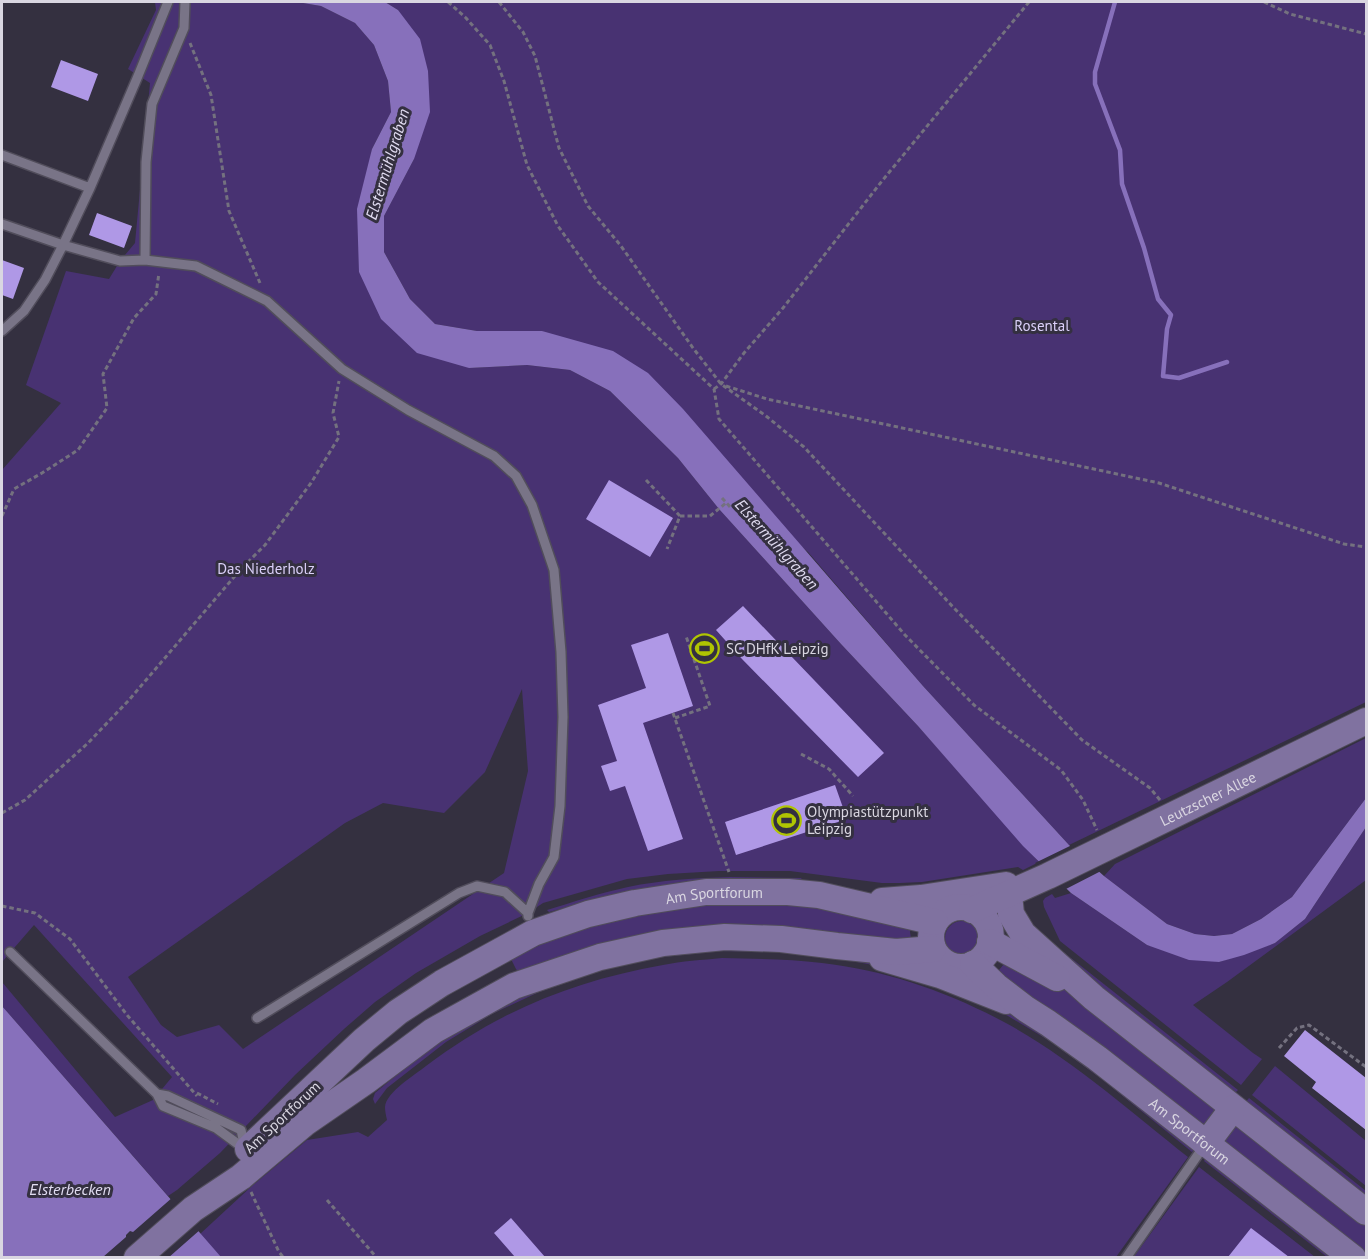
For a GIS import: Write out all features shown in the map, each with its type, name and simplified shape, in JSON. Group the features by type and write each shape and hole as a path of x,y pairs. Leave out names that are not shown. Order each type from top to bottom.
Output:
{"main road":[{"name":"Leutzscher Allee","path":"983,925 1048,876 1366,721"},
{"name":"Leutzscher Allee","path":"819,896 895,901 1009,885 1048,876"},
{"name":"Leutzscher Allee","path":"983,925 1048,876"},
{"name":"Am Sportforum","path":"347,1081 364,1040 398,1012 442,983 498,951 530,923 706,892 789,892 819,896 935,922"},
{"path":"1010,904 1011,914 1023,934 1094,998 1366,1212"},
{"path":"983,925 988,949 972,964 963,967 954,966 938,957 931,939 935,922 947,910 964,908 983,925 1094,998"},
{"name":"Am Sportforum","path":"136,1257 244,1168 305,1123 347,1081 514,986 600,957 663,943 725,937 781,939 896,952 933,948"},
{"name":"Am Sportforum","path":"837,946 940,975 1026,1009"},
{"path":"498,951 514,986"},
{"name":"Am Sportforum","path":"972,964 996,986 1097,1058 1353,1257"},
{"path":"1206,1144 1233,1108"}],"lane":[{"path":"2,331 24,311 45,280 63,245 90,188 168,2"},
{"path":"145,260 146,162 152,104 184,28 185,2"},
{"path":"2,154 90,188"},
{"path":"2,224 120,261 145,260 196,267 267,301 342,369 408,410 494,456 516,476 532,505 554,570 563,717 560,806 554,856 539,884 530,923"},
{"path":"257,1018 459,893 477,886 505,892 530,923"},
{"path":"10,952 157,1094 168,1096 241,1130 244,1168"},
{"path":"1126,1257 1206,1144"}],"path":[{"path":"448,2 490,45 504,81 527,165 558,226 598,282 714,389 719,419 905,635 974,705 1061,770 1083,800 1093,823 1096,853"},
{"path":"499,2 524,32 535,56 559,148 588,206 621,246 721,384 804,447 953,607 1082,740 1150,788 1173,815"},
{"path":"714,389 721,384 783,308 882,181 1029,2"},
{"path":"1264,2 1290,14 1366,34"},
{"path":"184,28 211,94 229,211 267,301"},
{"path":"2,516 14,489 78,450 107,408 103,374 134,318 156,294 159,272 145,260"},
{"path":"2,813 25,800 88,742 129,700 240,570 265,545 311,483 339,437 333,413 342,369"},
{"path":"721,384 767,399 1159,483 1344,544 1366,547"},
{"path":"646,480 680,516 710,516 726,503"},
{"path":"722,498 732,509"},
{"path":"667,549 680,516"},
{"path":"675,718 710,705 686,636"},
{"path":"673,713 736,892"},
{"path":"801,754 829,770 853,796"},
{"path":"2,906 35,913 70,939 127,1015 195,1093"},
{"path":"1279,1048 1297,1028 1310,1025 1366,1066"},
{"path":"244,1168 279,1252 284,1257"},
{"path":"327,1200 377,1257"}],"green space":[{"name":"Das Niederholz","path":"155,2 297,2 321,6 355,23 374,45 388,81 391,112 372,149 359,272 469,368 527,365 570,370 610,391 678,458 719,509 1039,862 1023,870 1018,867 922,882 899,883 882,883 790,871 668,874 627,879 543,903 416,973 375,1002 295,1075 220,1153 168,1196 2,1006 2,982 115,1117 153,1100 172,1077 34,925 2,962 2,470 61,403 26,385 66,271 109,279 135,243 150,83 128,69 156,10","holes":["522,689 528,771 504,873 243,1049 219,1025 177,1037 161,1025 128,977 345,823 383,803 444,813 485,772"]},
{"name":"Rosental","path":"385,2 1366,2 1366,702 1069,845 923,686 808,552 542,331 477,331 435,324 410,299 384,252 384,216 414,159 398,10"},
{"path":"1366,738 1366,798 1292,897 1261,919 1232,934 1214,936 1195,934 1167,924 1104,876 1115,864"},
{"path":"1366,827 1366,880 1193,1005 1262,1059 1241,1085 1060,941 1044,907 1043,901 1052,894 1055,898 1071,893 1147,945 1219,962 1275,943 1305,919"},
{"path":"730,877 802,878 797,882 592,900 549,912 547,910 607,892 640,885"},
{"path":"797,901 912,921 910,932 912,945 795,932 520,974 510,957 514,946 666,903"},
{"path":"962,921 974,926 979,938 974,950 962,955 950,950 945,938 950,926"},
{"path":"1057,947 1238,1090 1234,1094 1053,951"},
{"path":"721,948 777,948 874,961 966,992 1010,1013 1052,1038 1195,1149 1192,1152 1103,1080 1050,1041 1008,1016 965,995 873,965 825,956 777,952 721,951 663,957 602,970 539,992 492,1014 446,1042 387,1088 375,1104 373,1099 375,1093 416,1060 460,1029 516,998 586,971 615,963"},
{"path":"722,958 797,961 846,966 916,984 961,1001 1004,1022 1052,1051 1099,1085 1188,1157 1116,1257 221,1258 200,1234 253,1185 307,1140 358,1132 368,1137 387,1120 385,1107 387,1101 402,1084 453,1047 509,1014 568,989 598,980 670,964"},
{"path":"1009,958 1065,989 1219,1106 1205,1128 994,976"},
{"path":"1275,1066 1366,1141 1366,1186 1252,1095"},
{"path":"1249,1098 1366,1191 1366,1199 1245,1103"},
{"path":"1240,1124 1366,1221 1366,1257 1362,1257 1223,1140 1235,1126"},
{"path":"1206,1158 1333,1257 1327,1257 1204,1161"},
{"path":"1199,1167 1315,1257 1133,1258"}],"water":[{"name":"Elstermühlgraben","path":"297,2 385,2 398,10 420,39 428,71 430,112 414,159 384,216 384,252 410,299 435,324 477,331 542,331 613,351 648,373 683,409 923,686 1069,845 1104,876 1167,924 1195,934 1214,936 1232,934 1261,919 1292,897 1366,798 1366,827 1305,919 1275,943 1219,962 1189,960 1147,945 1071,893 1023,846 918,726 719,509 678,458 610,391 570,370 527,365 469,368 417,353 381,319 359,272 357,209 372,149 391,112 388,81 374,45 355,23 321,6"},
{"name":"Elsterbecken","path":"2,1006 221,1257 2,1257"}],"pier":[{"path":"1072,845 1101,871 1064,890 1035,863"},
{"path":"173,1197 201,1229 168,1258 103,1257 130,1231 133,1232"}],"building":[{"path":"61,60 98,74 88,101 51,87"},
{"path":"97,213 132,226 124,248 89,235"},
{"path":"2,260 24,268 13,299 2,295"},
{"path":"609,480 673,518 650,557 586,519"},
{"path":"743,606 884,753 858,777 716,630"},
{"path":"668,633 693,706 643,723 683,839 648,851 625,786 610,791 601,766 617,761 598,705 646,688 631,645"},
{"name":"Olympiastützpunkt Leipzig","path":"835,785 847,819 736,855 725,822"},
{"path":"1305,1030 1366,1078 1366,1130 1312,1088 1316,1082 1284,1056"},
{"path":"511,1218 545,1257 515,1257 494,1233"},
{"path":"1251,1228 1289,1257 1228,1257"}],"waterway":[{"path":"1115,2 1095,72 1095,84 1120,150 1122,184 1144,248 1158,299 1171,315 1167,329 1163,376 1179,378 1227,362"}],"place":[{"name":"SC DHfK Leipzig","path":"705,648"},
{"name":"Olympiastützpunkt Leipzig","path":"786,820"}]}
